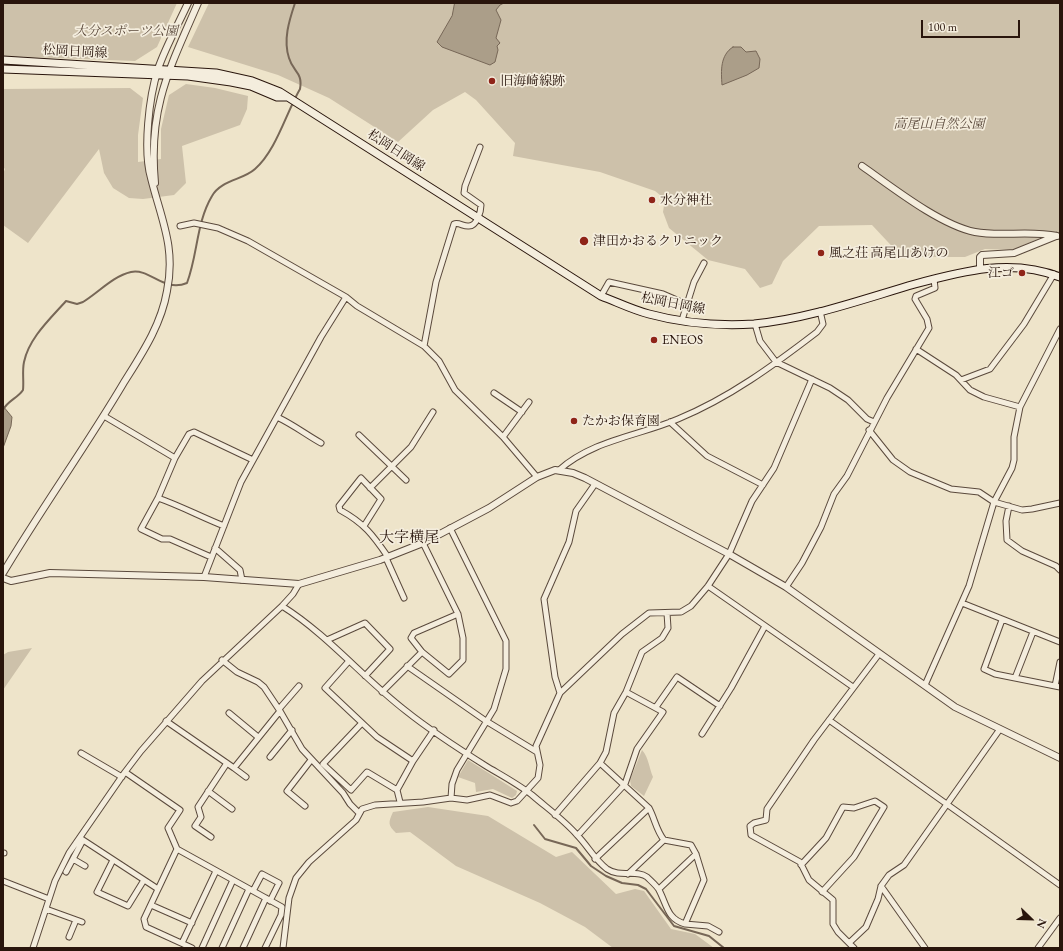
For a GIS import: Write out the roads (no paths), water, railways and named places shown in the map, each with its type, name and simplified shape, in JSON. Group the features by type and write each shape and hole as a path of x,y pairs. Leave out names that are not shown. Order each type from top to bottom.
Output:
{"main road":[{"name":"松岡日岡線","path":"3,60 158,72"},
{"name":"松岡日岡線","path":"3,69 168,72 188,76 232,79 278,97 286,97 601,296 649,314 682,320 718,324 755,324 820,311 934,279 980,268 1022,268 1057,276"}],"street":[{"path":"3,573 34,521 104,416 158,324 167,292 170,268 166,230 151,178 148,130 158,72 188,3"},
{"path":"151,159 156,118 168,72 198,3"},
{"path":"424,346 436,282 454,224 457,223 469,226 473,225 481,211 481,205 464,193 465,186 480,147"},
{"path":"862,166 920,206 967,230 988,233 1034,232 1059,235"},
{"path":"180,226 194,223 212,227 242,238 346,297 358,306 424,346 439,361 455,390 503,437 537,477"},
{"path":"980,268 980,256 982,254 1014,253 1059,235"},
{"path":"682,320 694,282 704,264"},
{"path":"961,380 990,369 1024,324 1057,276"},
{"path":"786,587 802,563 821,527 834,494 846,476 869,430 929,328 927,319 915,299 916,296 934,288 934,279"},
{"path":"601,296 609,282 663,294 686,304"},
{"path":"204,577 241,482 346,297"},
{"path":"3,578 11,581 50,573 204,577 299,584 387,557 423,543 489,508 537,477 559,470 572,458 588,450 670,422 727,395 776,362 819,330 823,324 820,311"},
{"path":"755,324 760,340 776,362 812,379 848,400 867,419 874,422"},
{"path":"925,685 962,603 971,580 994,502 1014,460 1014,437 1020,407 1060,329"},
{"path":"916,349 956,375 970,390 984,397 1020,407"},
{"path":"283,948 290,898 296,878 309,862 356,820 362,810 375,805 400,802 424,802 451,798 466,800 490,795 511,803 517,802 538,778 540,765 536,746 560,693 612,642 650,613 681,612 691,606 708,586 729,554 742,521 777,461 812,379"},
{"path":"494,393 522,412"},
{"path":"503,437 529,402"},
{"path":"370,488 411,447 432,412"},
{"path":"104,416 175,458"},
{"path":"277,417 296,425 309,436 321,443"},
{"path":"670,422 707,456 763,485"},
{"path":"869,430 893,460 910,472 951,489 979,492 994,502 1026,510 1060,503"},
{"path":"211,557 170,538 162,539 141,529 158,498 175,458 189,434 194,432 253,460"},
{"path":"359,435 406,480"},
{"path":"559,470 573,473 729,554 786,587 955,707 1060,758"},
{"path":"364,526 381,499 361,478 338,506 340,510 364,526 373,535 387,557 404,598"},
{"path":"560,693 555,677 544,598 569,542 576,512 595,484"},
{"path":"158,498 189,509 196,515 224,526"},
{"path":"1010,506 1006,528 1007,540 1022,551 1056,566 1060,570"},
{"path":"450,528 506,641 506,669 494,709 457,770 452,784 451,798"},
{"path":"423,543 458,614 463,638 463,660 449,674 422,652 411,638 414,633 458,614"},
{"path":"215,548 240,570 242,580"},
{"path":"33,948 55,881 69,853 81,839 123,774 166,721 222,660 282,606 293,594 299,584"},
{"path":"708,586 853,687"},
{"path":"962,603 1060,642"},
{"path":"282,606 302,619 328,640 382,692 467,753 526,791 578,835 595,859 608,870 627,875 638,873 642,875 659,889 668,912 676,921 685,924 708,926 719,932"},
{"path":"555,815 600,763 606,752 614,713 626,692 642,652 662,638 668,628 667,613"},
{"path":"1002,620 984,669 995,674 1057,687 1060,662"},
{"path":"328,640 365,623 390,649 365,676"},
{"path":"702,734 720,706 764,626"},
{"path":"1016,678 1033,632"},
{"path":"382,692 422,652"},
{"path":"854,948 838,932 833,924 835,909 833,900 809,880 801,865 751,835 750,826 754,823 766,820 767,809 829,720 879,654"},
{"path":"222,660 237,672 258,682 264,687 280,710 302,749 343,793 350,804 359,813"},
{"path":"349,661 325,688 377,737 413,761"},
{"path":"407,666 486,722 537,752"},
{"path":"656,707 678,677 720,706"},
{"path":"234,768 299,686"},
{"path":"578,835 625,784 637,749 663,712 626,692"},
{"path":"229,714 258,737"},
{"path":"829,720 1060,885"},
{"path":"166,721 246,777"},
{"path":"362,724 323,764 351,790 367,772 397,790"},
{"path":"849,943 866,927 878,899 880,886 889,875 904,865 1000,729"},
{"path":"270,757 292,730"},
{"path":"400,802 397,790 413,761 434,730"},
{"path":"81,753 123,774 180,810 168,828 177,849 282,907 281,915 265,948"},
{"path":"305,806 287,792 311,760"},
{"path":"211,837 195,826 201,817 198,807 227,763"},
{"path":"600,763 625,784 649,808 654,817 657,831 664,840 691,845 696,854 704,880 685,924"},
{"path":"208,792 232,809"},
{"path":"801,865 826,838 843,807 854,808 875,801 884,807 854,858 822,892"},
{"path":"595,859 649,808"},
{"path":"66,872 81,839"},
{"path":"81,839 158,889"},
{"path":"627,875 664,840"},
{"path":"177,849 144,919 146,927 192,948"},
{"path":"659,889 696,854"},
{"path":"73,859 85,866"},
{"path":"113,860 97,892 128,906 144,880"},
{"path":"182,944 216,871"},
{"path":"222,948 251,890 262,874 279,883 268,900 243,948"},
{"path":"202,948 233,880"},
{"path":"3,881 50,899"},
{"path":"880,886 925,948"},
{"path":"151,905 192,923"},
{"path":"46,909 82,922"},
{"path":"1038,948 1060,918"},
{"path":"69,937 76,920"}],"waterway":[{"path":"3,410 7,404 23,390 23,365 30,345 41,329 66,301 77,304 83,302 118,277 131,272 145,273 171,285 187,283 191,272 203,217 212,196 226,183 250,173 262,161 275,142 300,89 301,83 299,75 291,63 287,51 289,24 295,3"},
{"path":"534,825 545,839 576,848 591,866 606,876 622,883 638,885 646,889 674,926 709,936 724,948"}],"place":[{"name":"旧海崎線跡","path":"492,81"},
{"name":"水分神社","path":"652,200"},
{"name":"津田かおるクリニック","path":"584,241"},
{"name":"風之荘 高尾山あけの","path":"821,253"},
{"name":"江ゴ","path":"1022,273"},
{"name":"ENEOS","path":"654,340"},
{"name":"たかお保育園","path":"574,421"}],"district":[{"name":"大字横尾","path":"409,538"}],"park label":[{"name":"大分スポーツ公園","path":"126,31"},
{"name":"高尾山自然公園","path":"939,124"}]}
